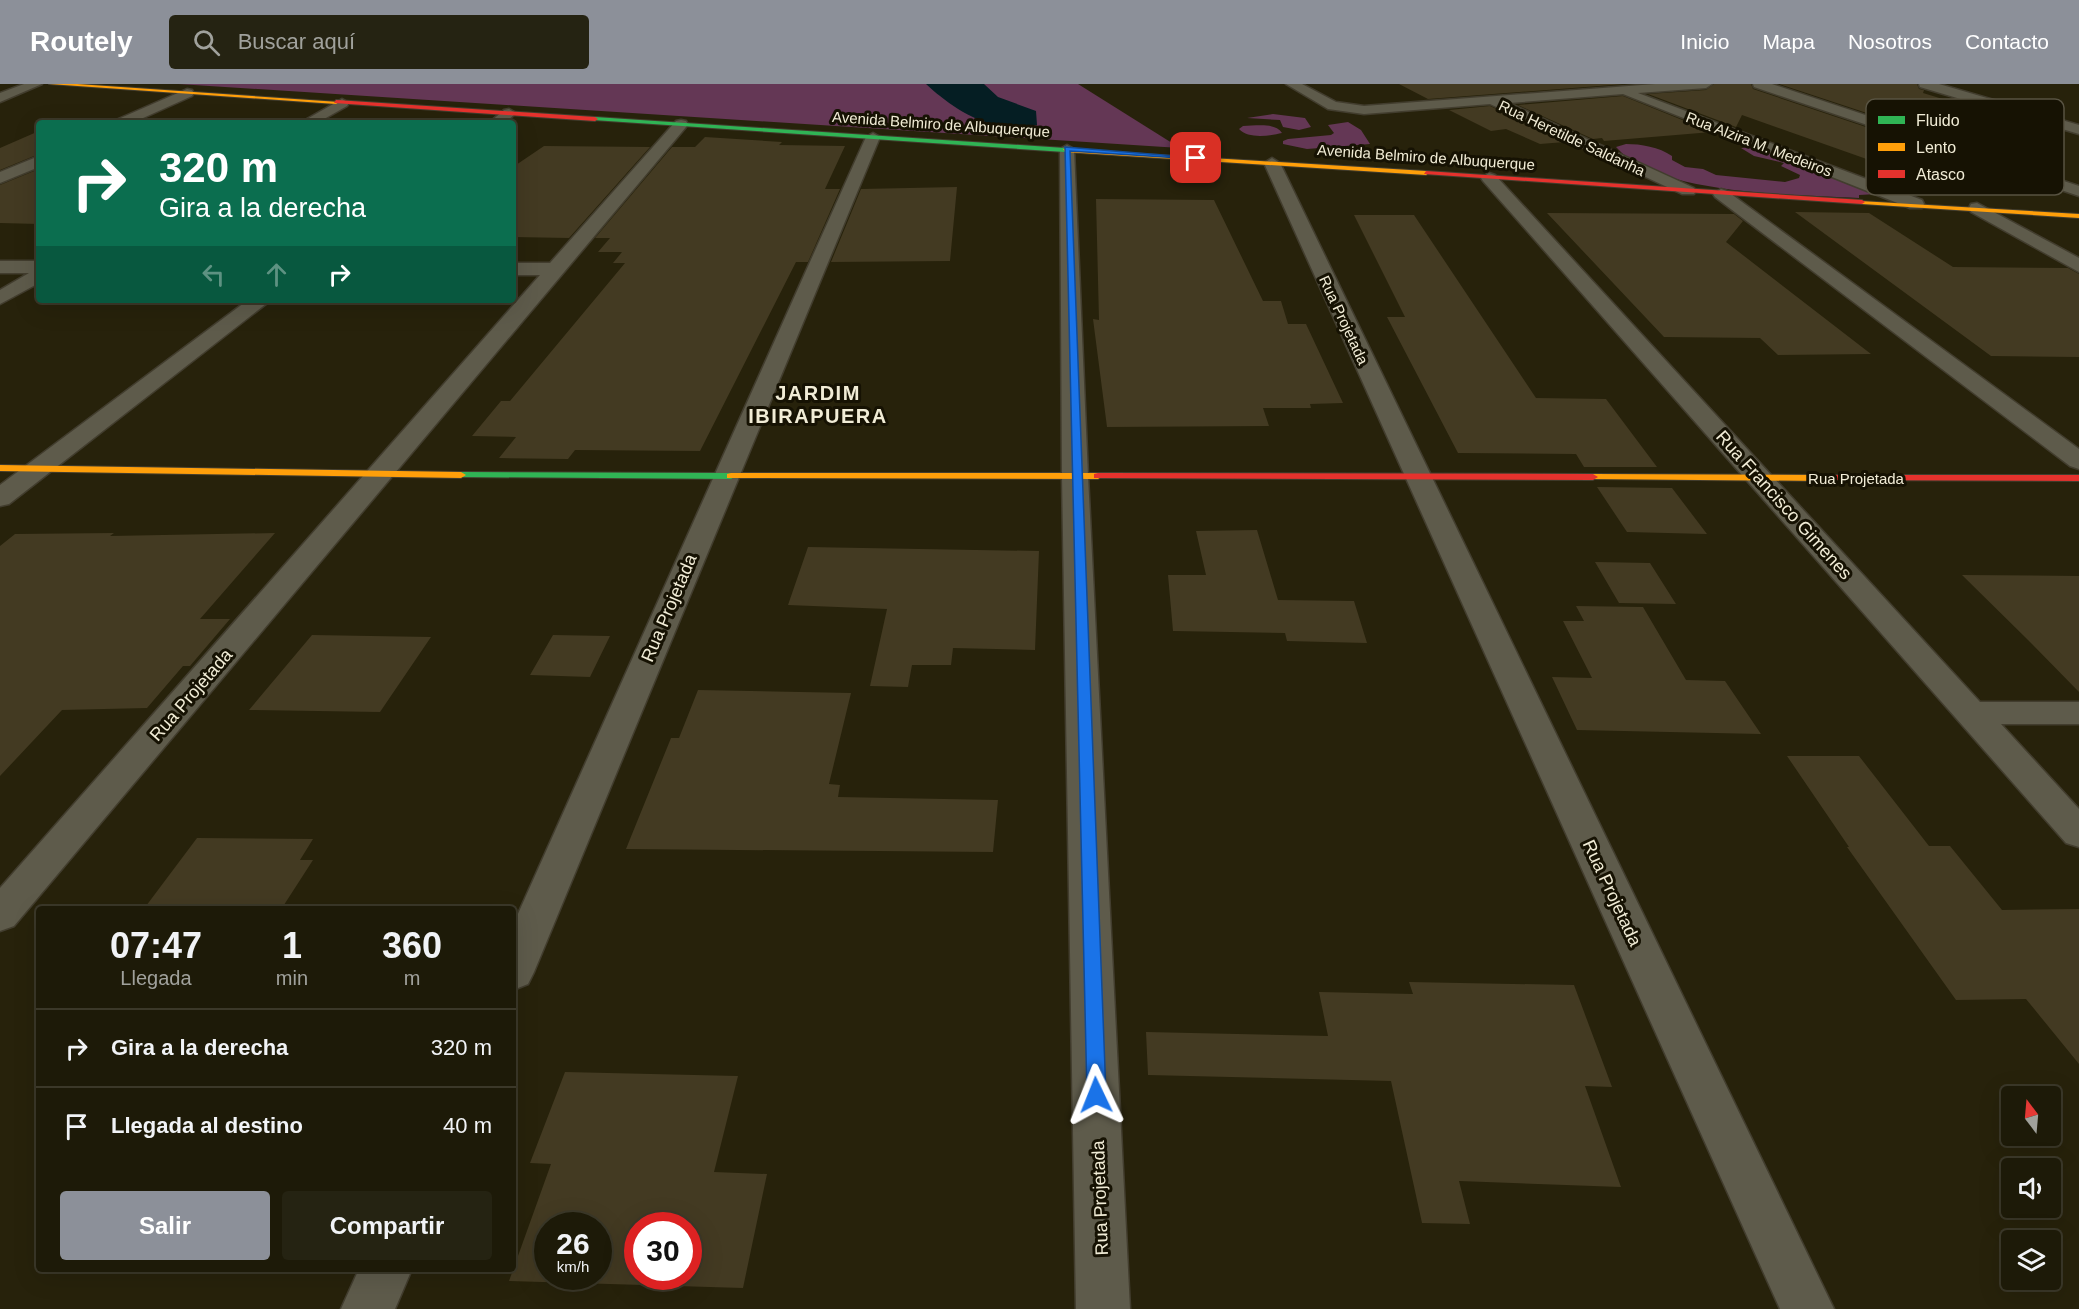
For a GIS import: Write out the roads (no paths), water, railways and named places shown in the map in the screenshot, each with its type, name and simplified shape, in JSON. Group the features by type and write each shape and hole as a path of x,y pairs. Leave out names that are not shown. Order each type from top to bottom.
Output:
{"main road":[{"name":"Avenida Belmiro de Albuquerque","path":"52,84 2079,216"},
{"name":"Rua Projetada","path":"0,468 381,475 2079,478"}],"street":[{"path":"0,98 36,84"},
{"path":"1292,84 1325,102 1347,109 1364,110 1706,84"},
{"name":"Rua Alzira M. Medeiros","path":"1603,84 1866,185"},
{"path":"1759,84 1866,120"},
{"path":"1925,84 1975,99"},
{"name":"Rua Heretilde Saldanha","path":"1465,88 1688,191"},
{"path":"128,120 187,93"},
{"path":"312,120 342,103"},
{"path":"500,120 509,113"},
{"name":"Rua Projetada","path":"0,915 681,124"},
{"path":"2064,126 2079,130"},
{"name":"Rua Projetada","path":"516,965 873,137"},
{"name":"Rua Projetada","path":"1067,149 1075,476 1104,1309"},
{"path":"0,178 36,162"},
{"name":"Rua Projetada","path":"1272,164 1807,1309"},
{"name":"Rua Francisco Gimenes","path":"1489,178 2079,833"},
{"path":"2064,186 2079,191"},
{"path":"1721,194 2079,461"},
{"name":"Rua Alzira M. Medeiros","path":"1893,195 1916,204"},
{"path":"1977,208 2079,266"},
{"path":"0,267 36,267"},
{"path":"516,269 556,269"},
{"path":"0,298 36,277"},
{"path":"0,498 257,303"},
{"path":"1971,713 2079,713"},
{"path":"368,1309 385,1272"}],"water":[{"path":"926,84 984,84 998,97 1036,111 1037,125 994,124 976,119 958,109"}],"district":[{"name":"JARDIM IBIRAPUERA","path":"818,404"}]}
